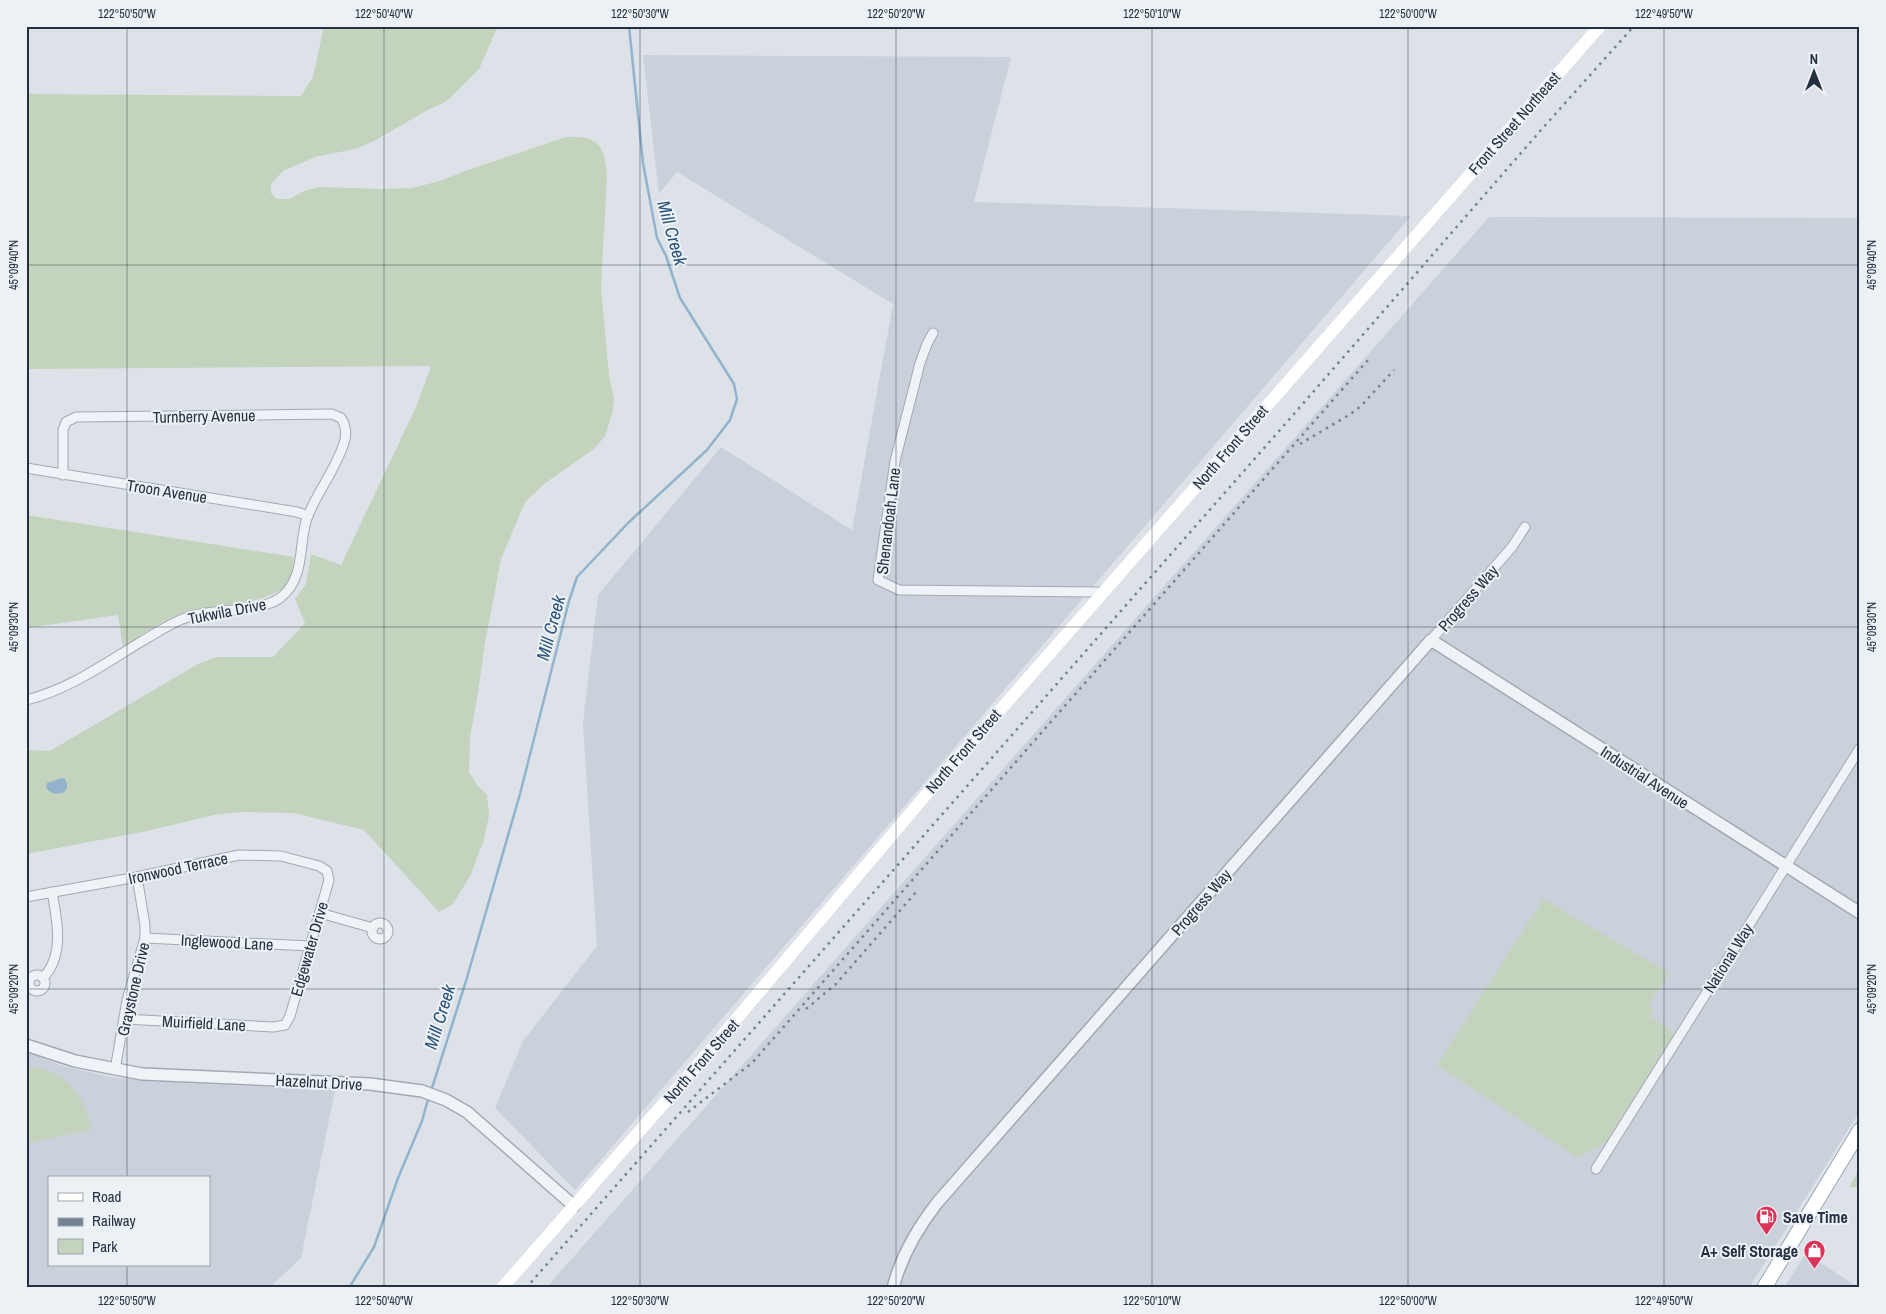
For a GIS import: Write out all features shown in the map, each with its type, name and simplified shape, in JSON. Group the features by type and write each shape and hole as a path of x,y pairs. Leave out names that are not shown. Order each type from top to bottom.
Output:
{"main road":[{"name":"Front Street Northeast","path":"1429,220 1600,26"},
{"name":"North Front Street","path":"502,1288 694,1070 869,861 1102,592 1429,220"},
{"path":"1764,1288 1860,1130"}],"street":[{"name":"Shenandoah Lane","path":"933,334 920,363 895,461 878,580 899,590 1102,592"},
{"name":"Turnberry Avenue","path":"63,474 63,430 66,422 76,417 332,414 341,418"},
{"name":"Tukwila Drive","path":"26,700 45,695 79,679 181,620 202,614 266,605 288,591 296,578 300,566 302,540 308,516 345,442 346,426 341,418"},
{"name":"Troon Avenue","path":"26,468 297,512 308,516"},
{"name":"Progress Way","path":"893,1288 903,1258 915,1234 936,1204 1512,547 1525,527"},
{"name":"Industrial Avenue","path":"1430,640 1860,913"},
{"name":"National Way","path":"1596,1169 1860,748"},
{"name":"Ironwood Terrace","path":"26,897 137,877 224,857 248,854 270,854 294,859 319,866 327,871"},
{"name":"Edgewater Drive","path":"285,1025 290,1016 329,880 327,871"},
{"name":"Graystone Drive","path":"116,1070 129,992 145,938 145,924 137,877"},
{"path":"43,978 50,970 58,941 58,922 52,892"},
{"path":"320,913 373,928"},
{"name":"Inglewood Lane","path":"145,938 310,946"},
{"name":"Muirfield Lane","path":"124,1019 273,1027 285,1025"},
{"name":"Hazelnut Drive","path":"26,1045 63,1058 116,1070 157,1075 370,1084 422,1091 454,1105 473,1117 574,1206"}],"shaded area":[{"path":"643,55 1011,57 974,202 1411,216 575,1190 495,1108 523,1041 597,946 583,723 598,595 721,447 852,530 893,304 677,172 659,194"},
{"path":"1489,217 1860,218 1860,1111 1749,1288 546,1288"},
{"path":"26,1052 66,1067 111,1077 159,1082 335,1090 301,1258 269,1288 26,1288"},
{"name":"A+ Self Storage","path":"1806,1253 1859,1288 1784,1288"}],"green space":[{"path":"324,26 498,26 479,69 447,101 374,141 355,149 315,157 283,171 271,184 271,193 277,199 290,199 304,191 319,187 412,188 440,181 566,137 586,138 598,144 602,150 606,166 601,288 609,375 614,400 612,414 605,436 595,448 544,484 525,502 501,559 470,737 469,772 478,786 487,795 489,815 484,840 470,876 453,904 439,912 364,830 294,813 242,812 214,815 147,831 26,854 26,750 50,751 198,664 217,657 273,657 305,623 295,599 306,584 311,554 341,565 416,407 431,366 26,369 26,94 301,96 313,77"},
{"path":"26,515 294,557 292,575 282,589 271,595 241,603 183,613 159,624 123,647 118,615 26,628"},
{"path":"1543,899 1669,973 1648,1006 1654,1010 1650,1016 1674,1033 1606,1142 1578,1158 1437,1065"},
{"path":"26,1067 52,1072 71,1086 84,1105 92,1129 26,1144"},
{"path":"1860,1168 1860,1187 1849,1187"}],"water":[{"path":"62,778 65,779 67,785 64,792 54,793 49,791 46,787 47,783"}],"waterway":[{"name":"Mill Creek","path":"431,1091 466,981 520,794 569,601 577,577 628,523 707,450 730,420 737,399 734,384 680,298 666,256 657,238 643,163 629,26"},
{"name":"Mill Creek","path":"349,1288 374,1247 398,1178 422,1121 429,1096"}],"railway":[{"path":"526,1288 1634,26"},
{"path":"688,1112 752,1063 1368,360"},
{"path":"1300,444 1361,406 1394,370"},
{"path":"806,1009 836,984 917,891"}],"place":[{"name":"Save Time","path":"1767,1236"},
{"name":"A+ Self Storage","path":"1814,1270"}]}
